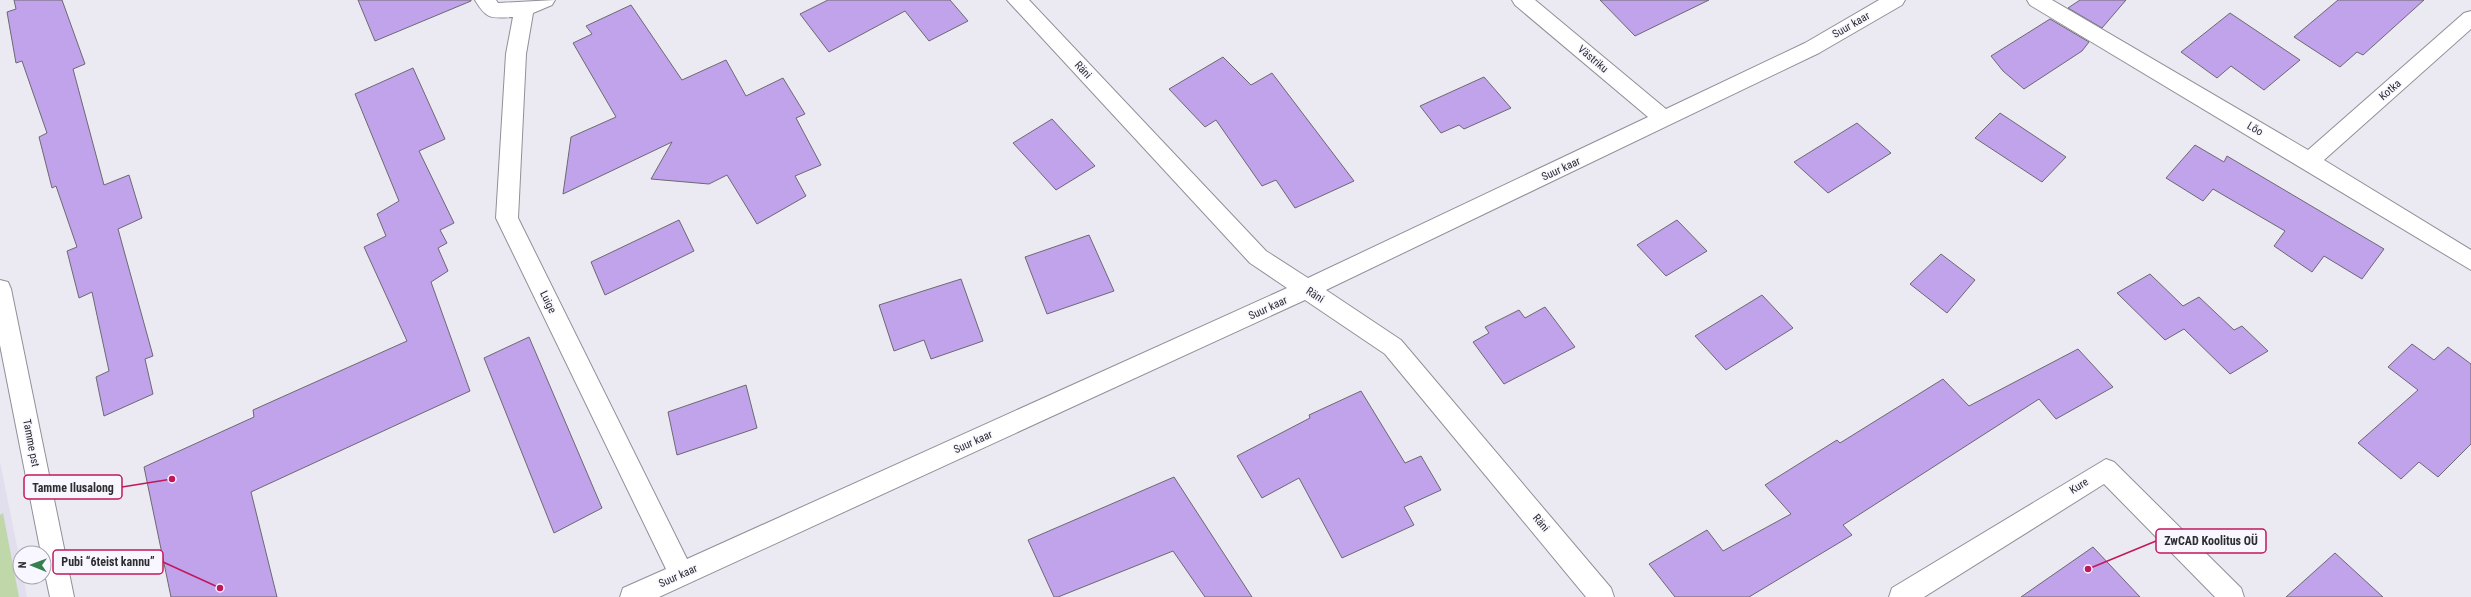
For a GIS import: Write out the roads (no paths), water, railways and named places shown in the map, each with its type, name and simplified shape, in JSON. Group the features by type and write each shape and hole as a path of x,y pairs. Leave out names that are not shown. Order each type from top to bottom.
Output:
{"street":[{"path":"485,0 493,11 524,10 545,0"},
{"name":"Räni","path":"1018,0 1258,257 1393,347 1602,597"},
{"name":"Västriku","path":"1522,0 1664,119"},
{"name":"Suur kaar","path":"632,597 1306,290 1812,48 1895,0"},
{"name":"Lõo","path":"2037,0 2309,161 2471,261"},
{"name":"Luige","path":"524,10 516,54 507,218 682,575"},
{"name":"Kotka","path":"2309,161 2471,18"},
{"name":"Tamme pst","path":"0,289 62,597"},
{"name":"Kure","path":"1901,597 2106,470 2232,597"}],"place":[{"name":"Tamme Ilusalong","path":"172,479"},
{"name":"ZwCAD Koolitus OÜ","path":"2088,569"},
{"name":"Pubi “6teist kannu”","path":"220,588"}]}
